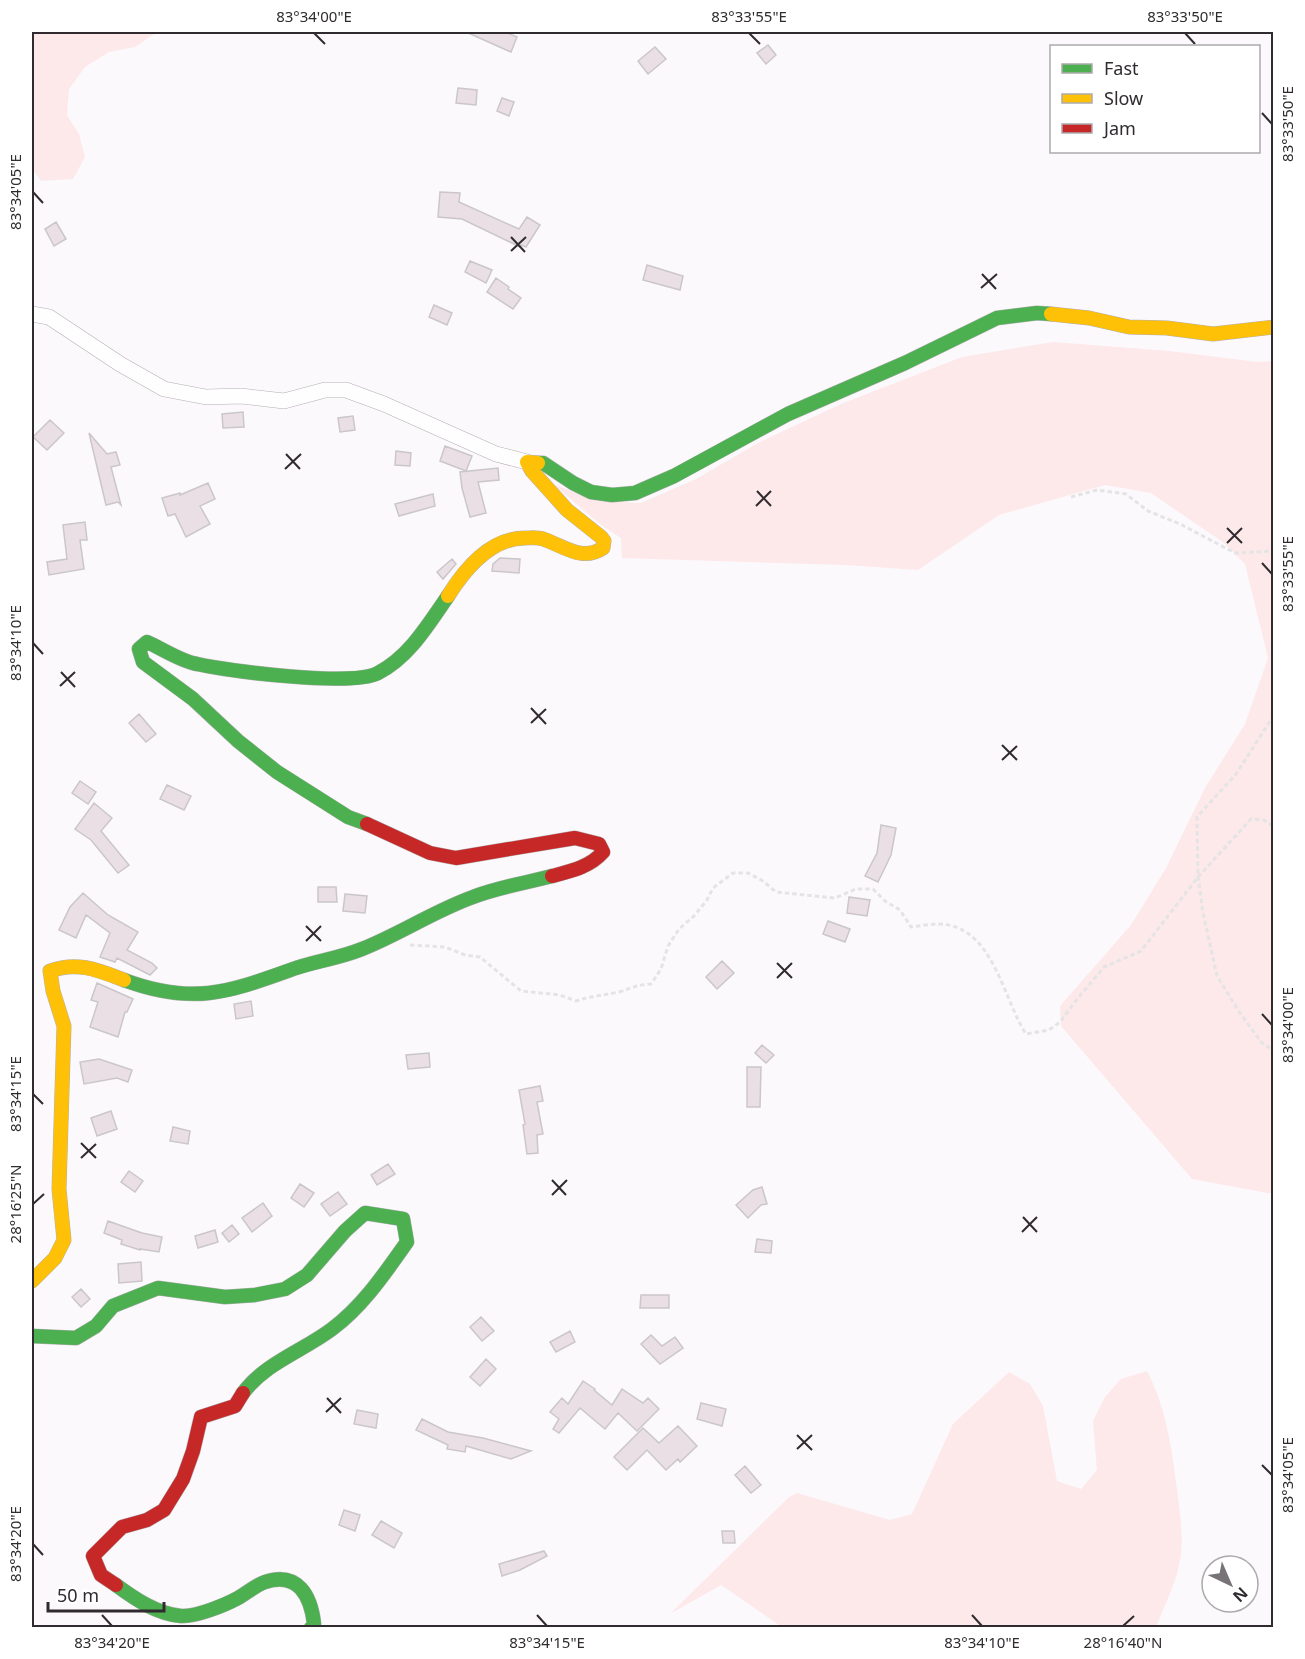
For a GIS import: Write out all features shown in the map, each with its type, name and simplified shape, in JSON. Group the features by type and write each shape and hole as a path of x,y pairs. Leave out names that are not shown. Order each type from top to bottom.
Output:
{"street":[{"path":"32,314 49,317 120,364 164,389 206,397 241,396 284,401 325,390 346,390 384,404 496,454 527,462 543,463 591,492 612,495 635,493 674,476 788,414 905,363 998,318 1037,313 1089,318 1129,327 1167,328 1213,334 1274,327"},
{"path":"32,1281 55,1258 64,1240 59,1189 64,1026 53,991 50,971 64,964 70,964 96,968 129,982 160,990 198,995 223,991 259,982 299,967 355,951 431,913 490,890 574,870 592,864 600,858 603,852 598,844 574,838 456,858 430,853 379,828 348,817 277,772 238,741 193,699 143,662 139,649 147,642 195,664 260,673 344,680 375,675 394,664 408,650 427,627 457,582 496,544 516,538 541,538 579,554 594,554 603,548 604,541 597,530 577,519 561,506 545,484 530,470 527,462"},
{"path":"32,1336 76,1338 96,1326 113,1306 158,1288 225,1297 255,1295 285,1289 307,1275 345,1231 365,1213 403,1219 407,1242 355,1309 327,1333 260,1373 243,1390 235,1406 201,1417 183,1479 164,1510 147,1520 122,1527 93,1556 101,1575 129,1594 156,1610 183,1616 212,1609 236,1599 264,1582 282,1578 300,1586 312,1607 314,1624 311,1628"}],"path":[{"path":"1071,497 1097,490 1126,494 1148,511 1235,553 1274,551"},
{"path":"1274,715 1236,774 1197,817 1198,877 1203,913 1217,976 1262,1043 1274,1051"},
{"path":"404,944 445,947 465,955 480,957 521,991 560,995 576,1002 591,996 620,992 635,985 651,984 661,969 668,946 679,929 694,916 713,888 733,873 748,873 776,891 835,898 856,889 873,889 885,902 900,910 911,927 941,924 959,929 977,941 993,961 1017,1019 1026,1034 1049,1030 1060,1022 1104,967 1141,951 1198,877 1251,819 1264,820 1274,827"}],"shaded area":[{"path":"33,32 157,32 135,47 109,52 85,67 69,89 67,115 79,134 85,157 73,179 41,181 32,168"},
{"path":"1053,342 1169,351 1258,362 1273,361 1273,1194 1192,1179 1061,1026 1060,1006 1131,925 1166,868 1205,788 1245,724 1268,658 1245,564 1224,543 1151,493 1105,485 999,515 918,570 846,565 622,558 621,538 601,525 553,484 598,501 641,503 696,479 758,443 841,404 962,357"},
{"path":"1147,1371 1159,1399 1167,1429 1181,1530 1181,1554 1177,1573 1156,1627 782,1627 721,1585 670,1614 788,1498 797,1493 890,1520 912,1514 953,1424 1009,1372 1030,1384 1043,1406 1057,1481 1081,1489 1097,1470 1093,1421 1105,1397 1121,1379"}],"building":[{"path":"466,32 505,32 517,37 511,52"},
{"path":"768,45 776,55 766,64 757,53"},
{"path":"655,47 666,59 648,74 638,61"},
{"path":"458,88 477,90 476,105 456,103"},
{"path":"502,98 514,102 509,116 497,111"},
{"path":"440,192 460,193 459,202 519,229 527,217 540,225 526,247 521,245 520,247 462,219 438,217"},
{"path":"56,222 66,239 54,246 45,229"},
{"path":"470,261 492,270 486,283 465,272"},
{"path":"647,265 683,276 680,290 643,280"},
{"path":"496,278 521,298 513,309 487,292"},
{"path":"434,305 452,313 447,325 429,317"},
{"path":"243,412 244,427 223,428 222,414"},
{"path":"353,416 355,430 340,432 338,418"},
{"path":"50,420 64,433 47,450 33,437"},
{"path":"89,433 107,454 116,452 120,465 111,467 121,505 118,502 106,505"},
{"path":"445,446 472,456 466,471 440,461"},
{"path":"396,451 411,453 410,466 395,465"},
{"path":"498,468 499,480 478,482 486,513 470,517 460,472"},
{"path":"208,483 215,499 200,506 210,524 186,537 175,514 168,516 162,498 180,493 180,495"},
{"path":"433,494 435,506 399,516 395,504"},
{"path":"85,522 87,540 80,540 84,569 49,575 47,562 67,559 63,525"},
{"path":"500,558 520,559 519,573 492,571 493,564"},
{"path":"452,559 456,564 443,579 437,572"},
{"path":"139,714 156,734 146,742 129,723"},
{"path":"80,781 96,792 88,804 72,793"},
{"path":"167,785 191,796 184,810 160,799"},
{"path":"94,803 112,818 101,831 129,865 118,873 91,840 75,829"},
{"path":"881,825 896,828 891,855 878,882 865,876 877,853"},
{"path":"318,887 336,887 337,902 318,902"},
{"path":"83,893 108,915 138,932 127,950 157,968 150,975 117,958 115,962 100,957 110,933 86,915 76,938 59,930 70,907"},
{"path":"345,894 367,896 365,913 343,911"},
{"path":"849,897 870,900 867,916 847,913"},
{"path":"828,921 850,929 845,942 823,934"},
{"path":"722,961 734,973 717,989 706,977"},
{"path":"97,983 133,999 125,1012 118,1037 90,1027 98,1002 91,1000"},
{"path":"251,1001 253,1016 236,1019 234,1004"},
{"path":"762,1045 774,1055 766,1063 755,1053"},
{"path":"429,1053 430,1067 408,1069 406,1055"},
{"path":"99,1059 132,1070 128,1082 117,1078 84,1084 80,1062"},
{"path":"747,1067 761,1067 760,1107 747,1107"},
{"path":"540,1086 543,1101 537,1102 543,1134 537,1135 538,1153 527,1154 519,1090"},
{"path":"111,1111 117,1129 97,1136 91,1118"},
{"path":"173,1127 190,1131 188,1144 170,1141"},
{"path":"388,1164 395,1174 377,1185 371,1175"},
{"path":"129,1171 143,1181 135,1192 121,1182"},
{"path":"300,1184 314,1193 304,1207 291,1198"},
{"path":"762,1187 767,1204 761,1205 748,1218 736,1205 753,1190"},
{"path":"338,1192 347,1204 330,1216 321,1204"},
{"path":"263,1203 272,1216 252,1232 242,1218"},
{"path":"108,1221 142,1233 162,1237 159,1252 140,1250 121,1244 122,1240 104,1233"},
{"path":"232,1225 239,1234 229,1242 222,1233"},
{"path":"215,1230 218,1242 198,1248 195,1236"},
{"path":"757,1239 772,1241 771,1253 755,1252"},
{"path":"141,1262 142,1281 119,1283 118,1264"},
{"path":"81,1289 90,1299 81,1307 72,1297"},
{"path":"641,1295 669,1295 669,1308 640,1308"},
{"path":"481,1317 494,1331 482,1341 470,1327"},
{"path":"570,1331 575,1342 556,1352 550,1342"},
{"path":"651,1335 662,1346 675,1337 683,1348 660,1364 641,1344"},
{"path":"486,1359 496,1369 480,1386 470,1377"},
{"path":"583,1381 612,1405 622,1389 643,1403 648,1398 659,1409 637,1431 618,1413 605,1429 580,1408 559,1433 553,1429 559,1419 550,1412 562,1398 568,1404"},
{"path":"701,1403 726,1409 722,1426 697,1419"},
{"path":"357,1410 378,1414 376,1428 354,1424"},
{"path":"422,1419 448,1432 483,1438 531,1451 511,1459 466,1446 465,1452 447,1449 448,1445 416,1430"},
{"path":"678,1426 697,1446 680,1462 678,1459 666,1470 647,1450 627,1470 614,1457 643,1428 659,1443"},
{"path":"745,1466 761,1485 751,1493 735,1475"},
{"path":"344,1510 360,1515 355,1531 339,1525"},
{"path":"381,1521 402,1533 394,1548 372,1535"},
{"path":"722,1531 734,1531 735,1543 723,1543"},
{"path":"544,1551 547,1556 520,1570 502,1576 499,1564"}],"traffic: fast":[{"path":"538,463 543,463 591,492 612,495 635,493 674,476 788,414 905,363 997,318 1037,313 1051,314"},
{"path":"367,824 348,817 277,772 238,741 193,699 143,662 139,649 147,642 191,662 261,674 318,678 364,677 378,673 399,658 417,639 448,596"},
{"path":"124,980 149,988 192,994 231,989 362,949 445,909 483,894 552,876"},
{"path":"32,1336 76,1338 96,1326 113,1306 158,1288 225,1297 255,1295 285,1289 307,1275 345,1231 365,1213 403,1219 407,1242 364,1300 321,1337 262,1373 243,1393"},
{"path":"116,1585 155,1609 172,1615 187,1616 218,1607 265,1582 276,1579 286,1580 301,1588 306,1596 314,1624 311,1628"}],"traffic: slow":[{"path":"1051,314 1089,318 1129,327 1167,328 1213,334 1274,327"},
{"path":"448,596 462,576 480,557 490,549 512,539 541,538 580,553 595,552 603,548 604,541 601,537 567,510 532,471 527,462 538,463"},
{"path":"32,1281 55,1258 64,1240 59,1189 64,1026 53,991 50,971 69,967 87,968 124,980"}],"traffic: jam":[{"path":"367,824 430,853 456,858 575,838 599,844 603,852 598,857 580,868 552,876"},
{"path":"116,1585 101,1575 93,1556 122,1527 147,1520 164,1510 183,1479 201,1417 235,1406 243,1393"}]}
